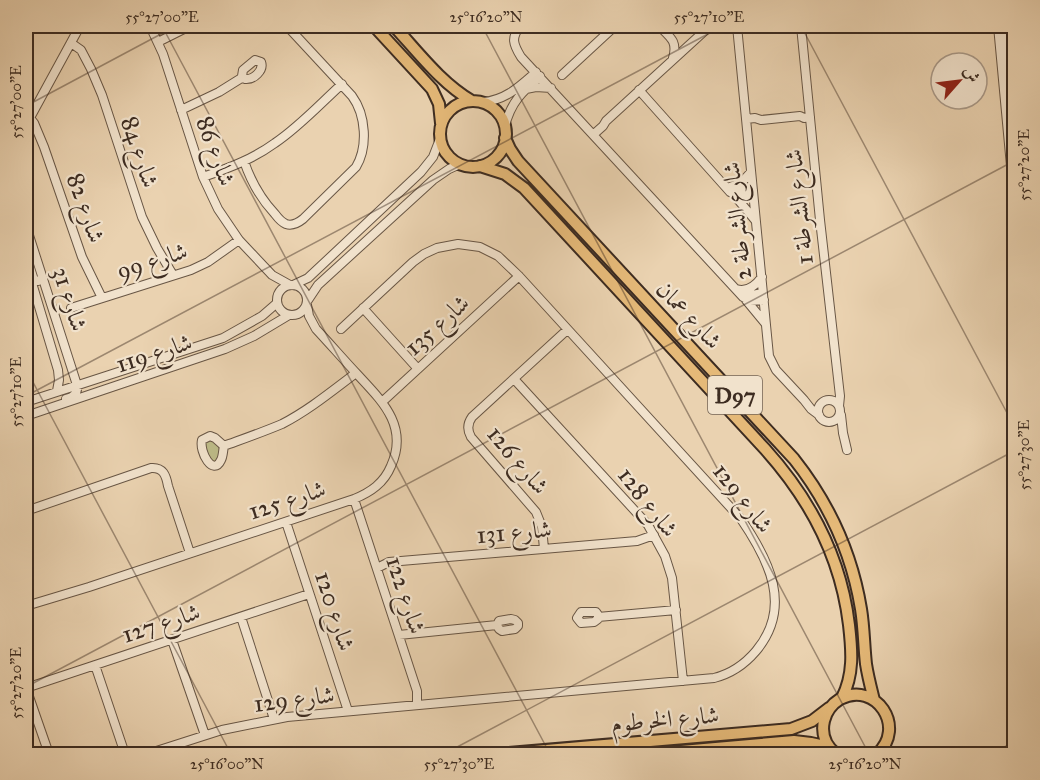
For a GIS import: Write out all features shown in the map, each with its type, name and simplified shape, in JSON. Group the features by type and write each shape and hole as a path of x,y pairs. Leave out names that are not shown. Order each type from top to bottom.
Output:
{"main road":[{"path":"374,26 432,89 439,104 440,139 445,151 454,161 473,167 494,159 503,146 505,138 503,120 495,110 458,92 448,84 394,26"},
{"path":"441,123 450,109 464,102 478,102"},
{"name":"شارع عمان","path":"505,138 518,161 812,482 833,521 854,579 861,610 867,666 874,700 881,706 889,721 888,737 879,754"},
{"name":"شارع عمان","path":"480,166 505,174 524,188 771,455 798,490 828,544 839,573 844,595 850,631 852,664 849,681 842,698"},
{"path":"842,698 859,695 874,700"},
{"name":"شارع الخرطوم","path":"498,754 791,729 812,721 842,698"},
{"path":"830,708 823,723 825,740 832,751"},
{"name":"شارع الخرطوم","path":"646,754 794,741 811,743 832,751"}],"street":[{"path":"27,124 80,26"},
{"name":"شارع 86","path":"150,26 158,42 203,177 218,209 239,240 272,274 292,285"},
{"path":"158,42 190,26"},
{"path":"244,161 256,190 265,203 283,223 291,224 299,222 310,212 352,171 361,156 364,126 355,100 287,26"},
{"path":"520,26 514,35 514,40 522,58 762,318 767,327"},
{"path":"562,75 615,26"},
{"path":"658,26 674,42 673,58"},
{"path":"593,133 601,123 606,121 710,26"},
{"path":"731,26 737,29"},
{"name":"شارع الشرطة 1","path":"801,26 840,410 847,450"},
{"path":"998,26 1014,198"},
{"path":"1005,26 1014,127"},
{"name":"شارع الشرطة 2","path":"737,29 770,356 776,370 810,409 819,415"},
{"name":"شارع 84","path":"70,42 81,50 91,69 102,95 136,202 148,231 173,275"},
{"path":"505,126 511,108 523,87 525,73 522,58"},
{"path":"1008,65 1014,72"},
{"path":"478,102 491,101 511,93 523,87 538,74"},
{"path":"181,110 219,92 243,77"},
{"path":"203,177 267,149 284,137 342,84"},
{"path":"523,87 551,88"},
{"path":"639,90 752,214 756,222"},
{"path":"746,122 800,116 804,118 810,114"},
{"name":"شارع 82","path":"27,124 34,123 75,240 102,298"},
{"path":"440,139 433,157 421,172 308,278 284,288 278,299 281,311 292,315 302,312 318,285 433,180 460,164"},
{"path":"728,188 741,183 751,172"},
{"path":"728,188 753,192"},
{"path":"735,196 753,192"},
{"name":"شارع 31","path":"26,226 77,385"},
{"name":"شارع 99","path":"71,308 191,270 208,262 239,240"},
{"name":"شارع 129","path":"147,754 205,735 274,719 708,679 726,674 739,666 758,649 766,635 774,614 775,598 771,574 754,540 734,510 504,260 486,250 465,244 443,246 430,251 413,262 341,329"},
{"path":"26,255 34,280 38,281 43,278"},
{"name":"شارع 31","path":"26,263 58,370 57,391"},
{"name":"شارع 86","path":"272,274 278,299"},
{"name":"شارع 135","path":"382,402 519,276"},
{"path":"740,294 740,290 754,285 762,277"},
{"path":"292,285 302,288 307,296 307,303"},
{"path":"740,294 764,296"},
{"name":"شارع 119","path":"26,402 223,338 262,316 278,299"},
{"name":"شارع 125","path":"26,606 354,499 378,486 390,470 395,456 397,442 391,416 382,402 316,329 309,316 307,303"},
{"path":"363,308 418,369"},
{"name":"شارع 125","path":"292,315 316,329"},
{"name":"شارع 119","path":"26,416 225,349 292,315"},
{"name":"شارع 126","path":"544,549 542,527 536,512 473,439 468,431 468,425 472,417 567,330"},
{"path":"224,446 292,418 316,404 356,373"},
{"name":"شارع 128","path":"514,379 648,525 669,566 674,585 683,681"},
{"path":"804,400 824,402 836,402 840,410 838,419 832,422 826,422 819,415 818,409 824,402 834,392 838,384"},
{"path":"51,408 59,401 74,395 78,390 77,385"},
{"path":"832,422 843,434"},
{"path":"26,511 139,473 157,472 168,486 190,553"},
{"name":"شارع 122","path":"354,499 417,691 417,705"},
{"name":"شارع 120","path":"286,522 348,711"},
{"name":"شارع 131","path":"377,568 389,562 638,541 654,536"},
{"name":"شارع 127","path":"26,688 309,594"},
{"path":"598,617 676,610"},
{"path":"241,617 274,719"},
{"path":"399,635 497,626"},
{"path":"172,640 205,735"},
{"path":"95,665 124,754"},
{"path":"26,688 49,754"}],"shaded area":[{"path":"207,439 218,442 221,454 217,462 210,462 204,444"}]}
